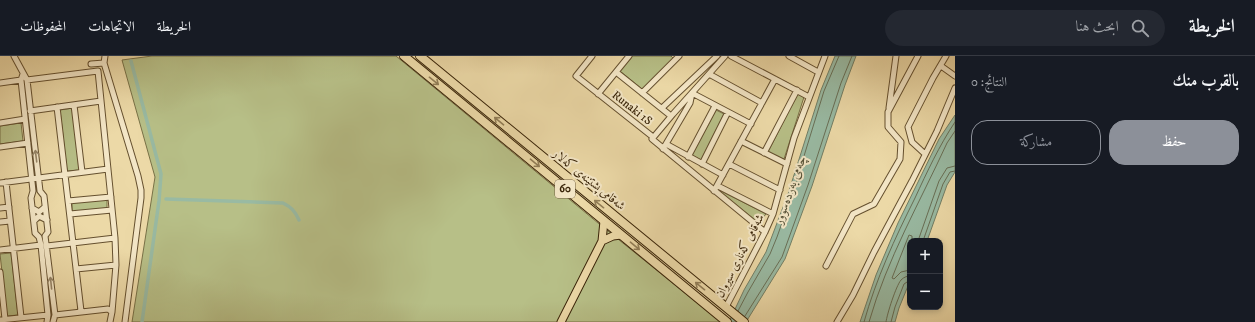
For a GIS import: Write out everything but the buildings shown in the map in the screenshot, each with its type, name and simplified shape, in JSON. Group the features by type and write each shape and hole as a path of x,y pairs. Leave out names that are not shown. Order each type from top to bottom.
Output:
{"highway":[{"name":"شەقامی پشتێنەی کەلار","path":"404,56 727,322"},
{"name":"شەقامی پشتێنەی کەلار","path":"420,56 744,322"},
{"path":"463,105 468,102 470,97"}],"main road":[{"path":"561,322 602,241 604,221"},
{"path":"602,241 613,236 621,235"}],"street":[{"path":"14,56 22,74 27,80 40,191 44,196 47,220 48,232 45,236 44,246 48,315 47,322"},
{"path":"105,56 104,63 141,190 125,322"},
{"name":"Runaki 1S","path":"592,56 576,76 653,137 653,141 665,147"},
{"name":"Runaki 1S","path":"598,94 629,56"},
{"path":"731,56 809,96"},
{"path":"789,56 818,72"},
{"name":"شەقامی کەناری سیروان","path":"728,309 773,214 794,138 824,56"},
{"path":"826,266 853,214 874,204 900,159 902,142 888,127 888,112 896,56"},
{"path":"888,112 918,56"},
{"path":"925,154 912,142 908,127 932,78 946,56"},
{"path":"642,93 677,57"},
{"path":"662,108 720,57"},
{"path":"653,137 709,74 720,57"},
{"path":"91,64 104,63"},
{"path":"941,66 955,76"},
{"path":"27,80 98,71 115,238 116,265 110,322"},
{"path":"616,72 671,116"},
{"path":"22,74 21,80 34,192 31,198 35,233 40,237 44,246 55,315 53,322"},
{"path":"709,74 762,103"},
{"path":"714,191 775,79"},
{"path":"0,83 21,80"},
{"path":"837,322 925,154 955,88"},
{"path":"764,153 797,90"},
{"path":"692,93 750,124"},
{"path":"665,147 690,103 692,93"},
{"path":"30,111 101,101"},
{"path":"74,105 82,172"},
{"path":"688,157 715,106"},
{"path":"57,107 81,311"},
{"path":"702,164 728,112"},
{"path":"0,123 25,119"},
{"path":"742,141 787,164"},
{"path":"0,147 28,143"},
{"path":"665,147 723,175"},
{"path":"665,147 714,191 765,232"},
{"path":"729,164 780,190"},
{"path":"21,317 9,207 3,182 108,169"},
{"path":"718,186 773,214"},
{"path":"68,201 111,197"},
{"path":"0,208 9,207"},
{"path":"32,208 39,212 45,207"},
{"path":"70,214 112,210"},
{"path":"34,221 39,216 47,220"},
{"path":"0,222 10,221"},
{"path":"0,250 115,238"},
{"path":"76,269 116,265"},
{"path":"0,272 2,319 48,315"},
{"path":"55,315 107,308 112,312"}],"green space":[{"path":"152,56 396,56 598,223 721,322 132,322 155,177 122,60"},
{"path":"632,56 671,56 673,58 642,89 620,71"},
{"path":"798,93 804,97 783,159 768,152"},
{"path":"73,108 80,170 67,171 60,110"},
{"path":"716,110 724,114 701,160 692,155"},
{"path":"21,123 23,141 0,144 0,126"},
{"path":"719,190 766,214 761,220 755,220"},
{"path":"107,199 107,209 72,212 72,202"},
{"path":"11,253 18,315 7,316 0,254"}],"water":[{"name":"چەمی بەردەسوور","path":"835,56 856,56 812,186 785,259 746,322 729,322 744,290 766,252 788,194 821,90"},
{"path":"955,115 955,172 947,185 928,238 907,238 907,288 895,322 860,322 876,275 898,223 939,139"}],"waterway":[{"path":"131,61 161,174 159,201 142,322"},
{"path":"166,199 283,203 296,214 299,220"}]}
